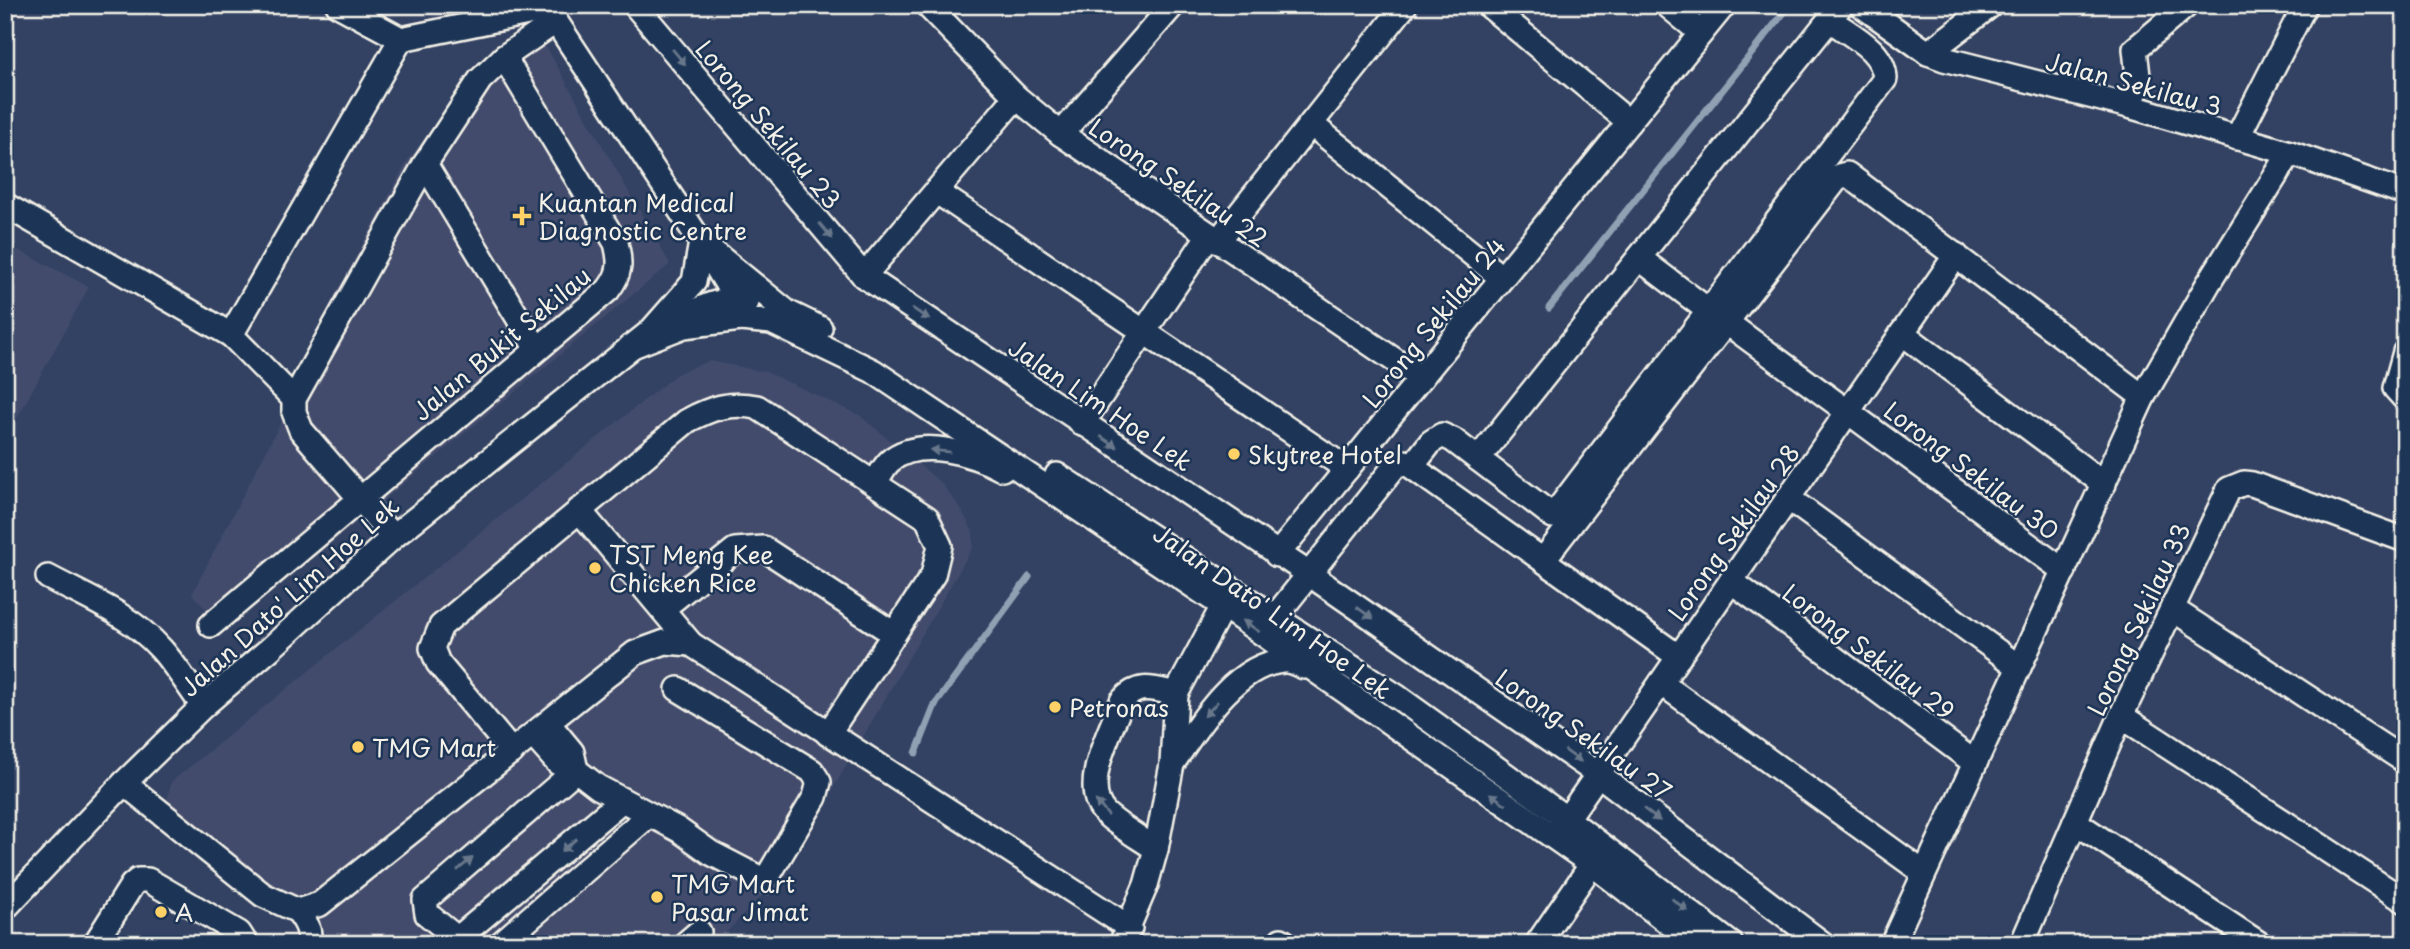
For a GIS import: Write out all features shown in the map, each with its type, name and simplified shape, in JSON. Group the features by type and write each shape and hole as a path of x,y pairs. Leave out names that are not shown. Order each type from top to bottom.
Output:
{"street":[{"path":"338,5 401,39 550,12"},
{"name":"Lorong Sekilau 23","path":"635,5 864,276"},
{"name":"Lorong Sekilau 22","path":"927,5 1016,97 1061,134 1421,378"},
{"path":"1061,134 1173,5"},
{"path":"1083,424 1144,332 1214,238 1311,124 1405,5"},
{"path":"1488,5 1629,122"},
{"path":"1667,5 1701,33"},
{"name":"Lorong Sekilau 24","path":"1277,555 1724,5"},
{"name":"Jalan Sekilau 3","path":"1861,5 1928,53 1972,68 2129,106 2290,153 2405,192"},
{"path":"1928,53 1991,5"},
{"path":"2129,106 2139,85 2135,49 2188,5"},
{"path":"2237,138 2305,5"},
{"path":"393,537 301,430 294,412 294,399 425,164 481,80 550,12"},
{"path":"550,12 701,242 738,309"},
{"path":"1478,459 1836,13 1877,54 1885,65 1885,79 1544,559"},
{"path":"231,335 401,39"},
{"name":"Jalan Bukit Sekilau","path":"211,625 359,497 608,290 620,270 616,243 504,57"},
{"path":"864,276 1016,97"},
{"path":"1311,124 1502,278"},
{"path":"1892,944 2143,397 2201,295 2290,153"},
{"path":"425,164 537,349"},
{"path":"1413,465 1431,442 1442,435 1553,516 1718,317 1839,176 1847,173 2143,397"},
{"path":"937,192 1347,469"},
{"path":"5,205 231,335 294,399"},
{"path":"701,242 787,312"},
{"path":"650,332 694,282 701,242"},
{"name":"Lorong Sekilau 28","path":"1560,828 1956,256"},
{"name":"Lorong Sekilau 30","path":"1639,258 1849,410 2064,571"},
{"name":"Jalan Lim Hoe Lek","path":"864,276 1309,574"},
{"path":"650,332 713,303 738,309 787,312"},
{"name":"Jalan Dato' Lim Hoe Lek","path":"630,347 738,309 873,371 1112,530 1310,668 1560,828 1731,944"},
{"name":"Jalan Dato' Lim Hoe Lek","path":"787,312 861,347 1399,698 1560,828 1592,864 1696,944"},
{"name":"Jalan Dato' Lim Hoe Lek","path":"5,908 124,783 203,706 393,537 650,332"},
{"name":"Jalan Dato' Lim Hoe Lek","path":"630,347 734,333 808,339"},
{"path":"1902,333 2104,484"},
{"path":"2405,352 2395,388 2405,399"},
{"path":"512,752 438,663 432,648 435,638 450,617 687,421 713,407 738,404 757,407 928,518 940,546 933,575 828,734"},
{"path":"875,484 890,461 911,450 941,450 1000,468 1063,509 1112,530"},
{"path":"1275,617 1395,466 1405,462 1413,465 1679,657"},
{"name":"Lorong Sekilau 33","path":"2031,940 2075,822 2121,716 2174,610 2224,495 2235,485 2252,484 2405,540"},
{"path":"1788,498 2019,667"},
{"path":"579,510 691,644 1126,936 1156,849 1172,765 1176,694 1223,606"},
{"path":"662,609 735,550 763,548 894,634"},
{"name":"Lorong Sekilau 27","path":"1309,574 1598,774 1823,944"},
{"path":"48,577 112,610 145,633 161,649 203,706"},
{"name":"Lorong Sekilau 29","path":"1731,581 1975,763"},
{"path":"2174,610 2405,761"},
{"path":"298,911 320,904 635,653 664,642 691,644"},
{"path":"1172,765 1207,712 1231,687 1258,668 1285,660 1310,668"},
{"path":"1661,683 1924,873"},
{"path":"1156,849 1105,814 1094,800 1092,783 1122,701 1130,692 1143,687 1176,694"},
{"path":"540,729 569,761 621,801 679,830 711,853 765,881 815,797 819,782 812,771 678,688"},
{"path":"2121,716 2405,901"},
{"path":"569,761 430,894 425,900 427,914 461,941 621,801"},
{"path":"124,783 262,895 298,911 307,924 310,937 308,944"},
{"path":"500,944 649,816"},
{"path":"2075,822 2260,944"},
{"path":"1537,944 1592,864"},
{"path":"95,944 132,885 138,880 148,880 239,933 246,944"}],"shaded area":[{"path":"537,31 670,264 226,630 192,594 281,422 289,381 408,160 484,67"},
{"path":"5,243 89,287 5,440"},
{"path":"709,361 766,372 859,415 941,483 961,509 973,532 973,547 784,873 715,944 314,944 260,901 161,831 171,782 678,373"}],"waterway":[{"path":"1549,308 1790,5"},
{"path":"916,753 935,705 1029,577"}],"place":[{"name":"Kuantan Medical Diagnostic Centre","path":"522,216"},
{"name":"Skytree Hotel","path":"1234,454"},
{"name":"TST Meng Kee Chicken Rice","path":"595,568"},
{"name":"Petronas","path":"1055,707"},
{"name":"TMG Mart","path":"358,747"},
{"name":"TMG Mart Pasar Jimat","path":"657,897"},
{"name":"A","path":"161,912"}]}
